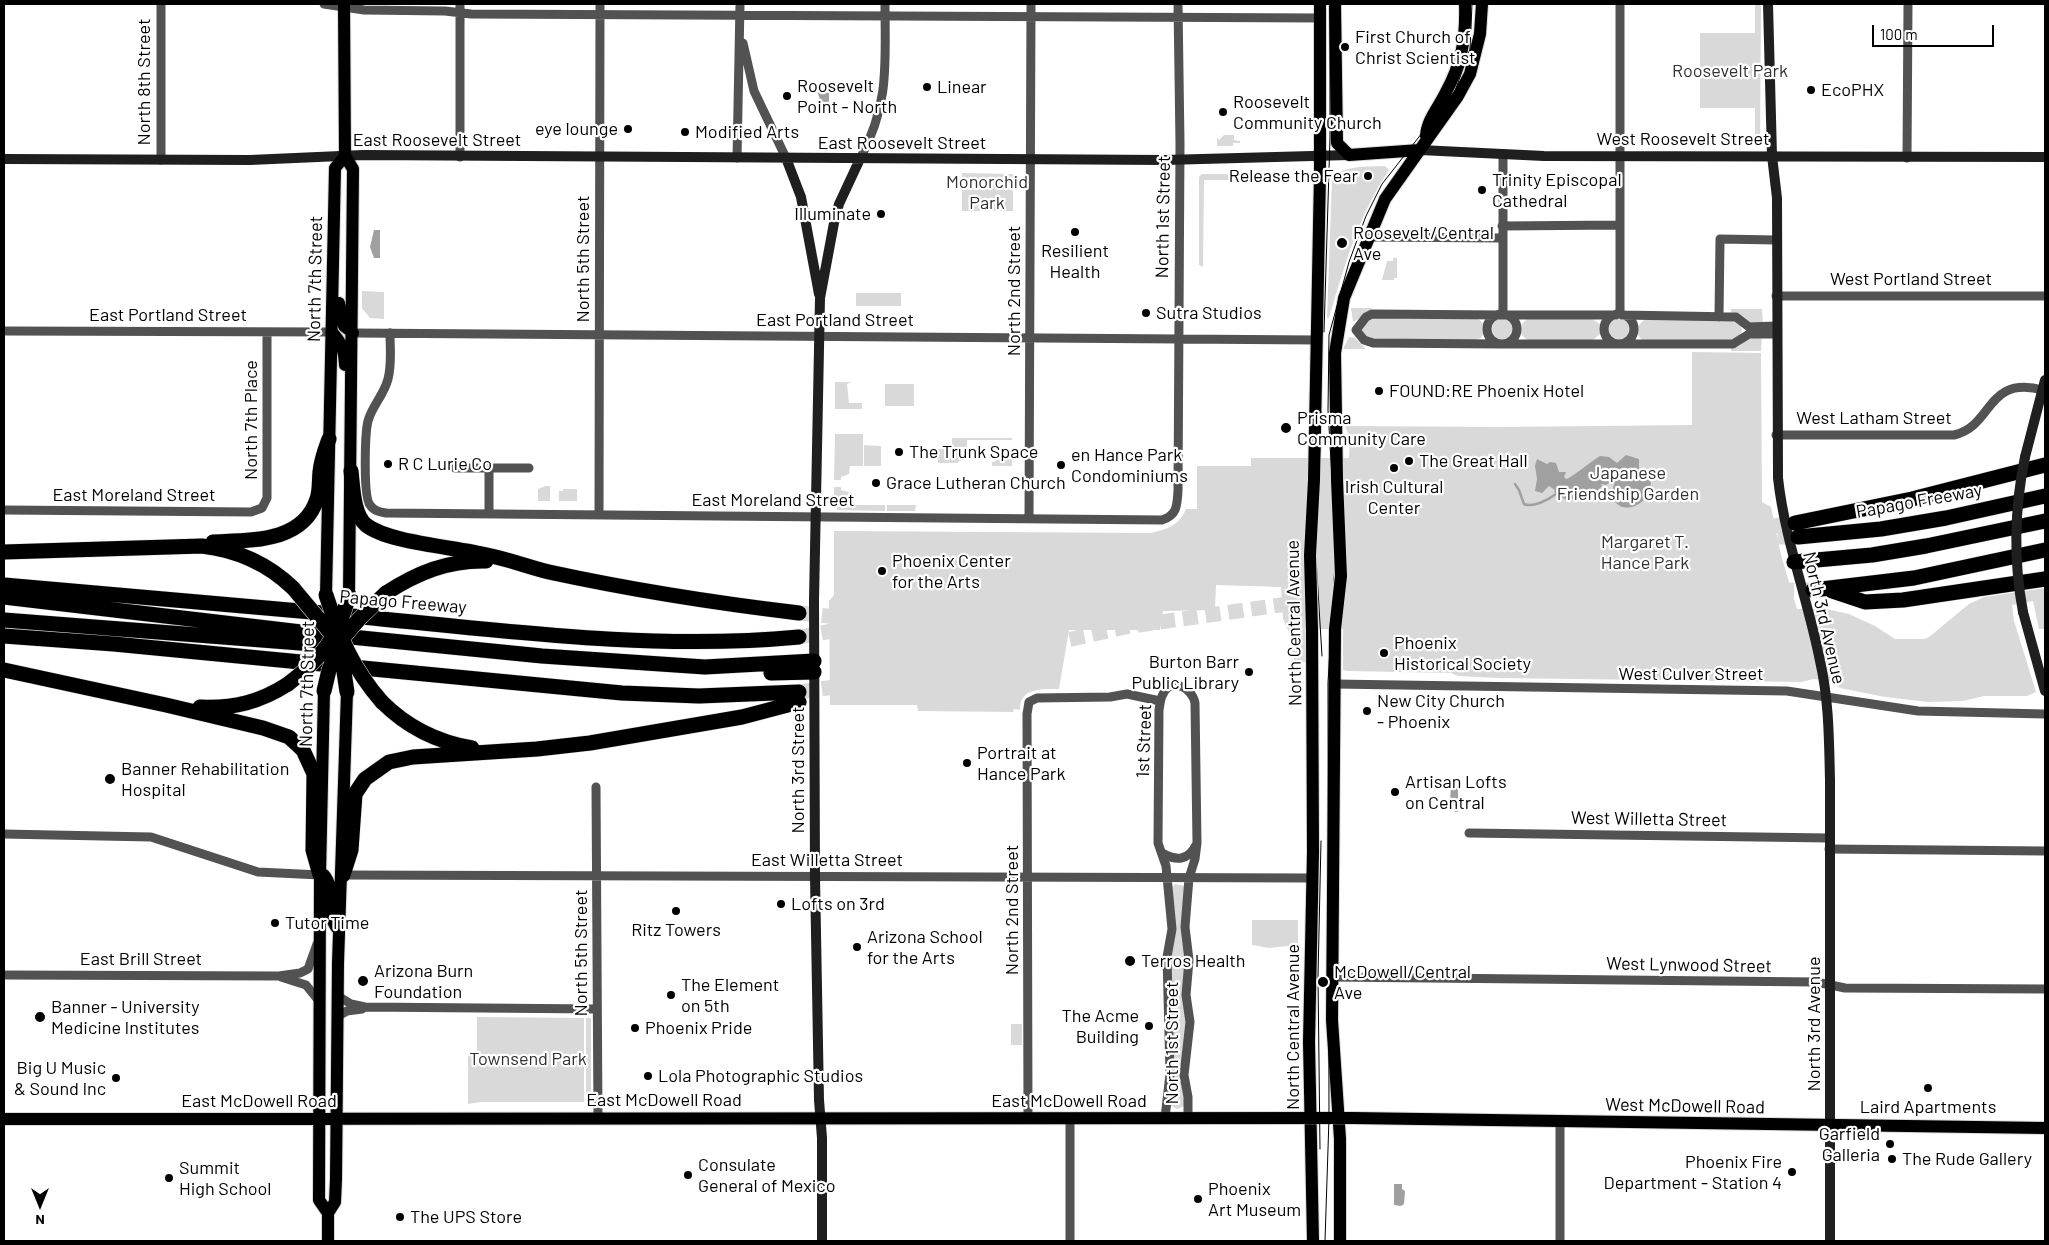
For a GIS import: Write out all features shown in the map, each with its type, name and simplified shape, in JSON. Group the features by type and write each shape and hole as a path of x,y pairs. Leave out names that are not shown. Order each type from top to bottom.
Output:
{"highway":[{"path":"187,546 203,542 265,539 288,532 300,524 312,512 318,498 322,456 329,439"},
{"name":"Papago Freeway","path":"2045,465 1797,530 1881,529 2045,496"},
{"path":"351,471 358,512 362,521 372,528 401,538 489,555 510,562 604,584 702,602 799,613"},
{"path":"1800,562 1872,555 2045,521"},
{"path":"4,552 187,546 219,548 246,557 274,572 293,588 336,637 360,674 382,702 406,723 439,740 461,746 498,750"},
{"path":"2045,550 1922,577 1819,589 1866,602 1936,596 2045,579"},
{"path":"166,705 231,707 263,698 288,684 336,637 386,593 414,576 442,566 468,561 510,562"},
{"name":"Papago Freeway","path":"4,585 623,641 707,643 799,637"},
{"path":"326,595 342,656 347,692"},
{"path":"324,691 336,637 349,595"},
{"path":"4,597 542,656 706,667 814,666"},
{"path":"4,620 650,671 708,674 814,666"},
{"path":"4,636 196,652 613,692 699,696 799,697 742,718 676,730 546,748 498,750 399,759 389,762 371,773 355,794 351,850 343,875"},
{"path":"4,670 166,705 276,732 298,744 310,762 314,774 313,850 320,875"}],"main road":[{"name":"North Central Avenue","path":"1313,1241 1308,1029 1311,878 1312,630 1310,555 1314,480 1317,340 1320,4"},
{"path":"1320,46 1324,36 1327,4"},
{"path":"1335,4 1336,137 1341,150 1349,156"},
{"path":"1423,146 1427,126 1446,94 1464,50 1465,4"},
{"path":"1340,1241 1340,1139 1330,1118 1335,628 1342,576 1334,433 1338,329 1344,298 1385,198 1458,96 1470,74 1480,34 1482,4"},
{"name":"North 7th Street","path":"344,6 345,156 353,169 353,333 349,595"},
{"name":"West Roosevelt Street","path":"1349,156 1423,146"},
{"name":"North 7th Street","path":"326,595 335,168 345,156"},
{"path":"333,280 338,291 340,317 344,326 353,333"},
{"path":"332,332 340,340 344,349 345,375 352,389"},
{"name":"North 7th Street","path":"328,1213 336,1202 338,996 348,656"},
{"name":"North 7th Street","path":"324,691 320,875 319,1200 328,1213 328,1241"},
{"path":"320,875 324,875 329,882 333,922 340,931"},
{"name":"East McDowell Road","path":"4,1119 1330,1118"},
{"name":"West McDowell Road","path":"1330,1118 2045,1128"}],"street":[{"name":"North 8th Street","path":"161,4 161,160"},
{"path":"324,4 600,15 1031,15 1320,18"},
{"name":"North 5th Street","path":"599,515 600,4"},
{"path":"736,158 740,4"},
{"name":"North 3rd Street","path":"822,1241 822,1138 819,1118 815,877 814,666 820,298 834,223 840,204 874,128 884,92 886,69 885,4"},
{"name":"North 2nd Street","path":"1029,519 1031,4"},
{"name":"North 1st Street","path":"1170,517 1177,506 1180,160 1178,4"},
{"path":"1619,314 1620,4"},
{"name":"North 3rd Avenue","path":"1768,4 1772,156 1777,198 1776,435 1780,503 1800,562 1826,696 1830,780 1830,1241"},
{"path":"1907,158 1908,4"},
{"path":"460,8 460,157"},
{"path":"740,28 751,85 786,158"},
{"name":"West Roosevelt Street","path":"1423,146 1502,154 1907,158 2045,157"},
{"path":"1502,154 1502,315"},
{"name":"East Roosevelt Street","path":"4,160 161,160 345,156 1180,160 1320,156"},
{"name":"West Roosevelt Street","path":"1320,156 1349,156"},
{"name":"North 3rd Street","path":"786,158 801,197 820,298"},
{"path":"1502,226 1619,225"},
{"path":"1368,237 1502,238"},
{"path":"1719,317 1720,239 1776,240"},
{"name":"West Portland Street","path":"1776,296 2045,296"},
{"path":"1356,330 1366,317 1372,314 1619,314 1736,317 1749,330"},
{"path":"1619,314 1631,320 1634,329 1631,339 1619,344 1607,338 1604,329 1608,320 1619,314"},
{"path":"1502,315 1514,320 1517,330 1514,339 1502,344 1491,339 1488,329 1491,320 1502,315"},
{"path":"1338,329 1356,330 1364,340 1373,343 1502,344 1733,344 1749,330 1776,330"},
{"name":"East Portland Street","path":"4,331 332,332"},
{"name":"North 7th Place","path":"262,508 267,498 267,332"},
{"name":"East Portland Street","path":"353,333 1317,340"},
{"name":"East Moreland Street","path":"390,333 391,366 388,382 370,415 367,426 366,494 370,506 376,511 386,513 1029,519 1162,520 1170,517"},
{"path":"2044,385 2025,457 2016,527 2015,555 2023,612 2045,691"},
{"name":"West Latham Street","path":"1776,435 1954,435 1972,429 1991,402 2004,393 2018,388 2034,388 2044,385"},
{"path":"455,468 530,468"},
{"path":"489,468 489,514"},
{"name":"East Moreland Street","path":"4,510 251,512 262,508"},
{"name":"West Culver Street","path":"1335,684 1787,691 1918,712 2045,714"},
{"name":"1st Street","path":"1166,878 1162,852 1158,843 1160,701 1166,689 1178,686 1189,690 1194,698 1197,843 1195,860 1189,878"},
{"name":"North 2nd Street","path":"1028,1118 1029,878 1027,714 1029,702 1037,698 1110,697 1127,694 1160,701"},
{"name":"North 5th Street","path":"596,787 598,1118"},
{"name":"West Willetta Street","path":"1469,833 2045,851"},
{"path":"4,834 151,837 258,872 320,875"},
{"path":"1162,852 1170,857 1181,859 1192,852 1197,843"},
{"name":"East Willetta Street","path":"343,875 1311,878"},
{"name":"North 1st Street","path":"1165,1118 1170,1074 1167,956 1172,929 1166,878"},
{"name":"North 1st Street","path":"1188,1118 1188,1097 1184,1075 1190,1022 1186,995 1190,960 1185,927 1189,878"},
{"name":"East Brill Street","path":"4,976 279,976 300,973 308,969 320,935"},
{"name":"East Brill Street","path":"279,976 306,985 320,1003"},
{"name":"West Lynwood Street","path":"1332,977 1816,982 1845,988 2045,989"},
{"path":"338,996 350,1004 365,1008"},
{"path":"338,1016 347,1011 365,1008 597,1009"},
{"path":"1070,1118 1070,1241"},
{"path":"1560,1122 1560,1241"}],"green space":[{"name":"Roosevelt Park","path":"1755,5 1761,5 1760,144 1755,147 1755,108 1700,108 1700,33 1755,33"},
{"path":"1224,135 1234,135 1234,140 1240,141 1240,143 1233,143 1233,146 1217,146 1217,137 1219,140"},
{"path":"1385,166 1389,170 1378,187 1353,241 1329,318 1327,318 1332,181 1341,172 1348,169"},
{"name":"Monorchid Park","path":"962,173 1013,174 1013,211 962,211"},
{"path":"1202,174 1248,174 1250,180 1204,180 1203,267 1199,265 1199,177"},
{"path":"1393,258 1397,258 1397,278 1394,278 1394,280 1382,280 1387,261 1393,261"},
{"path":"362,291 384,292 384,319 370,318 362,308"},
{"path":"856,293 901,293 901,306 856,306"},
{"path":"1351,308 1372,308 1372,311 1353,322"},
{"path":"1731,309 1762,309 1763,324 1749,324 1731,312"},
{"path":"1370,317 1477,318 1484,324 1485,330 1481,338 1474,340 1372,340 1363,334 1362,329"},
{"path":"1503,318 1511,321 1514,329 1511,337 1503,340 1495,337 1492,329 1495,321"},
{"path":"1528,319 1592,319 1600,324 1601,333 1593,340 1528,340 1522,335 1520,329 1522,324"},
{"path":"1619,319 1629,326 1630,330 1623,340 1619,341 1609,334 1608,330 1615,320"},
{"path":"1645,319 1734,319 1741,325 1742,331 1737,340 1642,340 1638,335 1637,327"},
{"path":"1762,336 1761,351 1731,351 1731,348 1739,346 1747,339"},
{"path":"1349,337 1355,338 1366,349 1343,349"},
{"name":"Margaret T. Hance Park","path":"1692,352 1761,353 1762,502 1771,507 1781,555 1797,609 1826,609 1849,614 1875,626 1895,639 1924,639 1969,604 1984,597 2045,588 2045,629 2039,629 2033,601 2012,605 2014,621 2036,692 2027,696 1984,696 1963,701 1928,702 1885,697 1840,688 1834,682 1814,679 1801,682 1498,678 1458,676 1451,673 1347,671 1343,670 1343,629 1306,629 1306,662 1294,661 1288,630 1283,619 1281,587 1216,585 1215,610 1163,611 1160,630 1069,630 1059,689 1028,693 1021,702 1020,710 1014,709 1013,712 918,711 917,705 830,705 829,601 834,595 834,531 1151,533 1176,523 1186,509 1197,509 1197,466 1251,466 1251,458 1349,458 1350,438 1345,426 1692,425"},
{"path":"835,382 851,382 847,384 849,403 862,403 862,409 835,409"},
{"path":"885,384 914,384 914,406 885,406"},
{"path":"835,434 863,434 863,466 850,466 849,474 841,477 841,480 834,480"},
{"path":"952,438 1012,438 1012,440 967,440 967,447 952,447"},
{"path":"864,445 881,446 881,466 864,466"},
{"path":"938,449 967,449 967,459 958,463 938,463"},
{"path":"999,451 1012,453 1009,455 1012,457 1012,466 992,466 992,462 995,462 995,455"},
{"path":"550,486 550,501 538,501 538,489"},
{"path":"834,487 841,487 841,490 849,492 849,503 836,503 834,501"},
{"path":"563,489 577,489 577,501 559,501 559,491 563,491"},
{"path":"836,505 885,505 885,511 837,510"},
{"path":"887,505 916,505 915,511 887,511"},
{"path":"1175,884 1185,886 1187,1019 1184,1106 1177,1109 1170,1105 1173,1027 1169,999 1171,888"},
{"path":"1252,920 1298,920 1298,945 1269,948 1252,945"},
{"name":"Townsend Park","path":"477,1017 584,1018 584,1102 481,1102 468,1104 468,1054 477,1054"},
{"path":"586,1018 591,1018 591,1099 586,1100"},
{"path":"1011,1024 1022,1024 1022,1045 1011,1045"}],"shaded area":[{"path":"816,88 829,88 829,105 822,105"},
{"path":"374,230 380,230 380,258 374,258 370,247"},
{"path":"1626,455 1639,459 1639,474 1643,476 1646,474 1651,483 1643,501 1636,505 1621,507 1616,502 1613,495 1614,484 1612,481 1606,485 1601,484 1602,486 1592,496 1583,497 1577,492 1576,497 1568,501 1554,492 1555,490 1549,486 1542,493 1535,491 1537,479 1535,466 1537,459 1547,464 1550,462 1556,463 1559,472 1566,472 1564,477 1566,479 1600,456 1609,457 1617,463"},
{"path":"1458,783 1458,812 1455,812 1450,802 1451,785"},
{"path":"1394,1184 1402,1184 1402,1189 1405,1191 1404,1204 1401,1206 1394,1205"}],"waterway":[{"path":"1515,484 1524,504 1528,505 1540,503 1556,494"}],"tunnel":[{"path":"1750,529 1795,523"},
{"path":"799,637 885,621 1043,581 1189,550 1324,536 1798,537"},
{"path":"799,692 875,681 957,665 1125,627 1323,599 1503,589 1813,590"},
{"path":"799,613 866,620"}],"tram line":[{"path":"1324,332 1330,137 1330,4"},
{"path":"1325,1241 1329,1118 1328,683 1336,546 1328,410 1329,335 1349,262 1366,216 1382,184 1455,91 1470,49 1472,4"},
{"path":"1321,412 1316,558 1322,656"},
{"path":"1320,1149 1318,977 1321,841"}],"place":[{"name":"First Church of Christ Scientist","path":"1345,47"},
{"name":"Linear","path":"927,87"},
{"name":"EcoPHX","path":"1811,90"},
{"name":"Roosevelt Point - North","path":"787,96"},
{"name":"Roosevelt Community Church","path":"1223,112"},
{"name":"eye lounge","path":"628,129"},
{"name":"Modified Arts","path":"685,132"},
{"name":"Release the Fear","path":"1368,176"},
{"name":"Trinity Episcopal Cathedral","path":"1482,190"},
{"name":"Illuminate","path":"881,214"},
{"name":"Resilient Health","path":"1075,232"},
{"name":"Roosevelt/Central Ave","path":"1342,243"},
{"name":"Sutra Studios","path":"1146,313"},
{"name":"FOUND:RE Phoenix Hotel","path":"1379,391"},
{"name":"Prisma Community Care","path":"1286,428"},
{"name":"The Trunk Space","path":"899,452"},
{"name":"The Great Hall","path":"1409,461"},
{"name":"R C Lurie Co","path":"388,464"},
{"name":"en Hance Park Condominiums","path":"1061,465"},
{"name":"Irish Cultural Center","path":"1394,468"},
{"name":"Grace Lutheran Church","path":"876,483"},
{"name":"Phoenix Center for the Arts","path":"882,571"},
{"name":"Phoenix Historical Society","path":"1384,653"},
{"name":"Burton Barr Public Library","path":"1249,672"},
{"name":"New City Church - Phoenix","path":"1367,711"},
{"name":"Portrait at Hance Park","path":"967,763"},
{"name":"Banner Rehabilitation Hospital","path":"110,779"},
{"name":"Artisan Lofts on Central","path":"1395,792"},
{"name":"Lofts on 3rd","path":"781,904"},
{"name":"Ritz Towers","path":"676,911"},
{"name":"Tutor Time","path":"275,923"},
{"name":"Arizona School for the Arts","path":"857,947"},
{"name":"Terros Health","path":"1130,961"},
{"name":"Arizona Burn Foundation","path":"363,981"},
{"name":"McDowell/Central Ave","path":"1323,982"},
{"name":"The Element on 5th","path":"671,995"},
{"name":"Banner - University Medicine Institutes","path":"40,1017"},
{"name":"The Acme Building","path":"1149,1026"},
{"name":"Phoenix Pride","path":"635,1028"},
{"name":"Lola Photographic Studios","path":"648,1076"},
{"name":"Big U Music & Sound Inc","path":"116,1078"},
{"name":"Laird Apartments","path":"1928,1088"},
{"name":"Garfield Galleria","path":"1890,1144"},
{"name":"The Rude Gallery","path":"1892,1159"},
{"name":"Phoenix Fire Department - Station 4","path":"1792,1172"},
{"name":"Consulate General of Mexico","path":"688,1175"},
{"name":"Summit High School","path":"169,1178"},
{"name":"Phoenix Art Museum","path":"1198,1199"},
{"name":"The UPS Store","path":"400,1217"}],"park label":[{"name":"Japanese Friendship Garden","path":"1628,483"}]}
